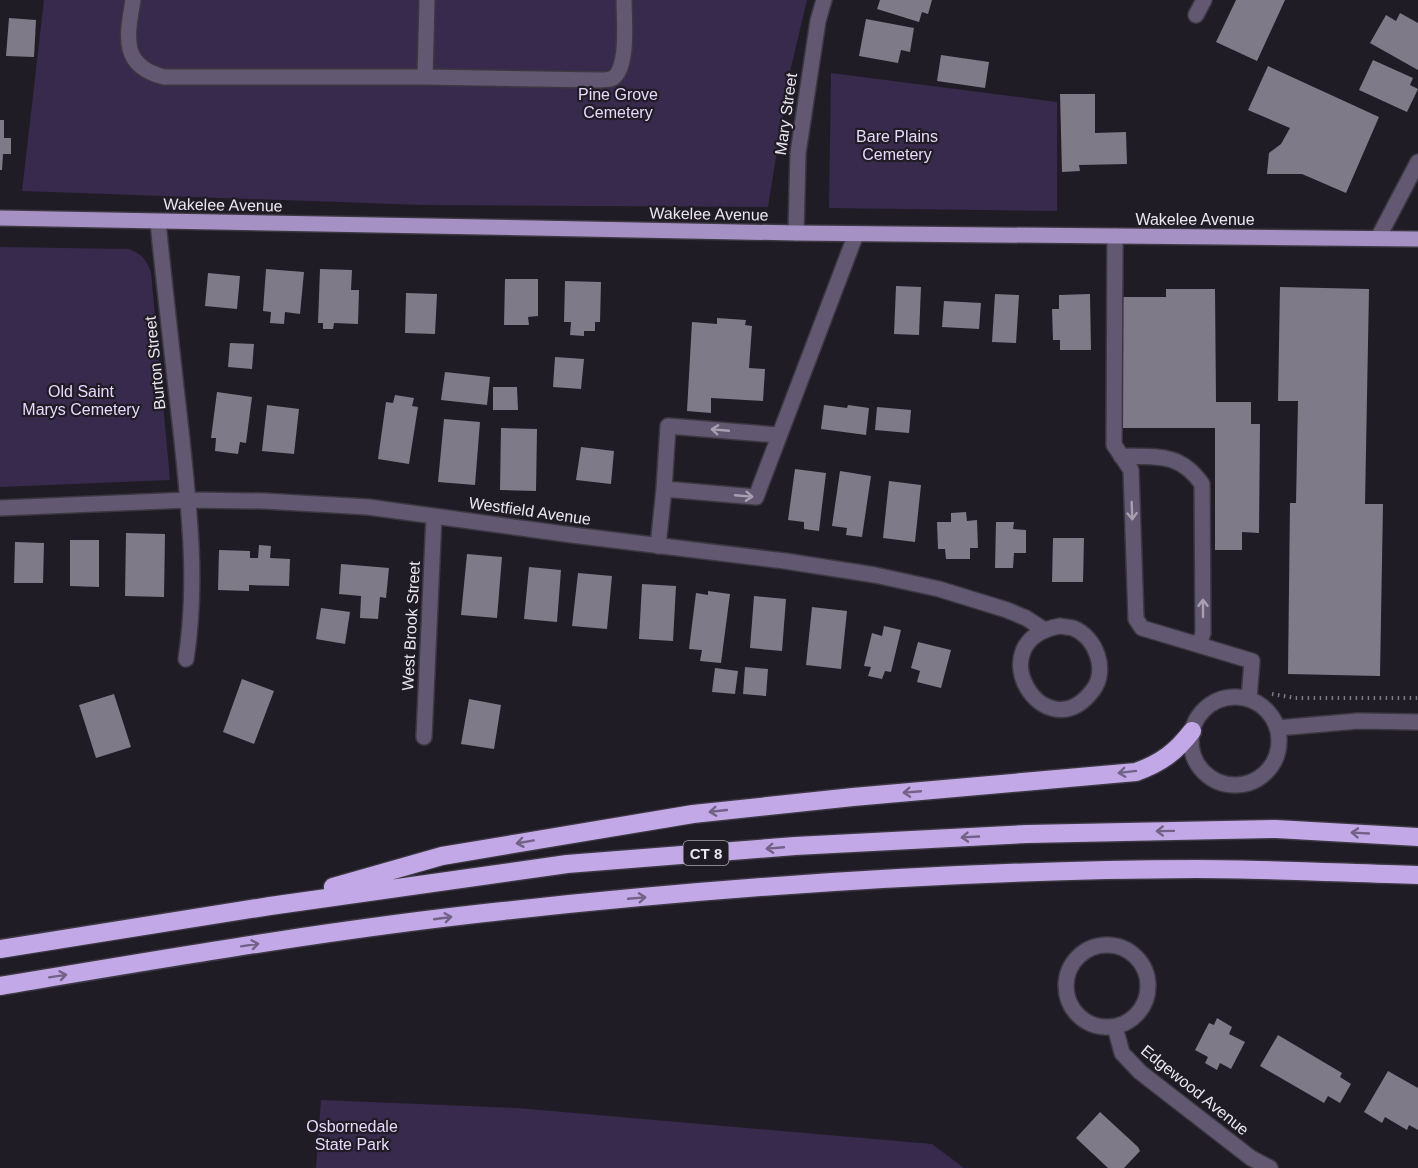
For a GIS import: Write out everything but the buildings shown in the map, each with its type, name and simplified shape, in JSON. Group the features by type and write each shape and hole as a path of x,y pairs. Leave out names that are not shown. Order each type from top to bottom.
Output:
{"highway":[{"path":"270,906 441,856 693,814 853,797 1136,772 1153,766 1170,756 1192,731"},
{"name":"CT 8","path":"0,949 270,906 567,864 795,846 1027,834 1264,829 1418,837"},
{"path":"0,986 340,932 502,911 711,891 960,875 1197,869 1418,875"}],"main road":[{"name":"Wakelee Avenue","path":"0,218 856,234 1418,239"}],"street":[{"path":"133,0 128,32 129,47 138,65 164,77 599,80 612,78 619,70 623,60 624,0"},
{"path":"425,77 427,0"},
{"name":"Mary Street","path":"796,233 798,153 818,21 824,0"},
{"path":"1196,15 1204,0"},
{"path":"1378,238 1418,162"},
{"name":"Burton Street","path":"158,222 192,551 191,617 186,659"},
{"path":"664,489 756,497 856,234"},
{"path":"1115,236 1114,445 1131,470 1136,619 1142,628 1252,662 1249,699"},
{"path":"658,546 668,426 778,435"},
{"path":"1121,456 1174,459 1187,466 1202,484 1203,633 1199,645"},
{"name":"Westfield Avenue","path":"0,508 188,500 264,501 368,507 875,574 939,589 1007,610 1043,629"},
{"name":"West Brook Street","path":"424,737 434,516"},
{"path":"1060,626 1074,628 1087,638 1095,649 1100,662 1100,675 1096,687 1078,705 1052,708 1040,703 1030,695 1023,684 1020,671 1023,655 1030,640 1043,629 1060,626"},
{"path":"1238,696 1265,706 1274,716 1277,728 1280,742 1275,761 1266,773 1254,781 1240,785 1225,784 1212,779 1201,769 1193,756 1192,731 1199,714 1210,704 1223,698 1238,696"},
{"path":"1277,728 1358,722 1418,722"},
{"path":"1107,945 1132,954 1141,964 1147,983 1145,1002 1137,1014 1127,1022 1115,1027 1101,1027 1088,1023 1070,1003 1066,990 1073,964 1088,951 1107,945"},
{"name":"Edgewood Avenue","path":"1115,1027 1122,1053 1140,1072 1251,1158 1270,1168"}],"path":[{"path":"1272,694 1295,698 1418,698"}],"green space":[{"name":"Pine Grove Cemetery","path":"44,0 807,0 789,76 768,207 423,205 22,191"},
{"name":"Bare Plains Cemetery","path":"831,73 1057,102 1057,211 829,208"},
{"name":"Old Saint Marys Cemetery","path":"0,247 128,249 136,252 145,260 151,272 170,480 0,487"},
{"name":"Osbornedale State Park","path":"321,1100 517,1108 932,1144 964,1168 316,1168"}]}
